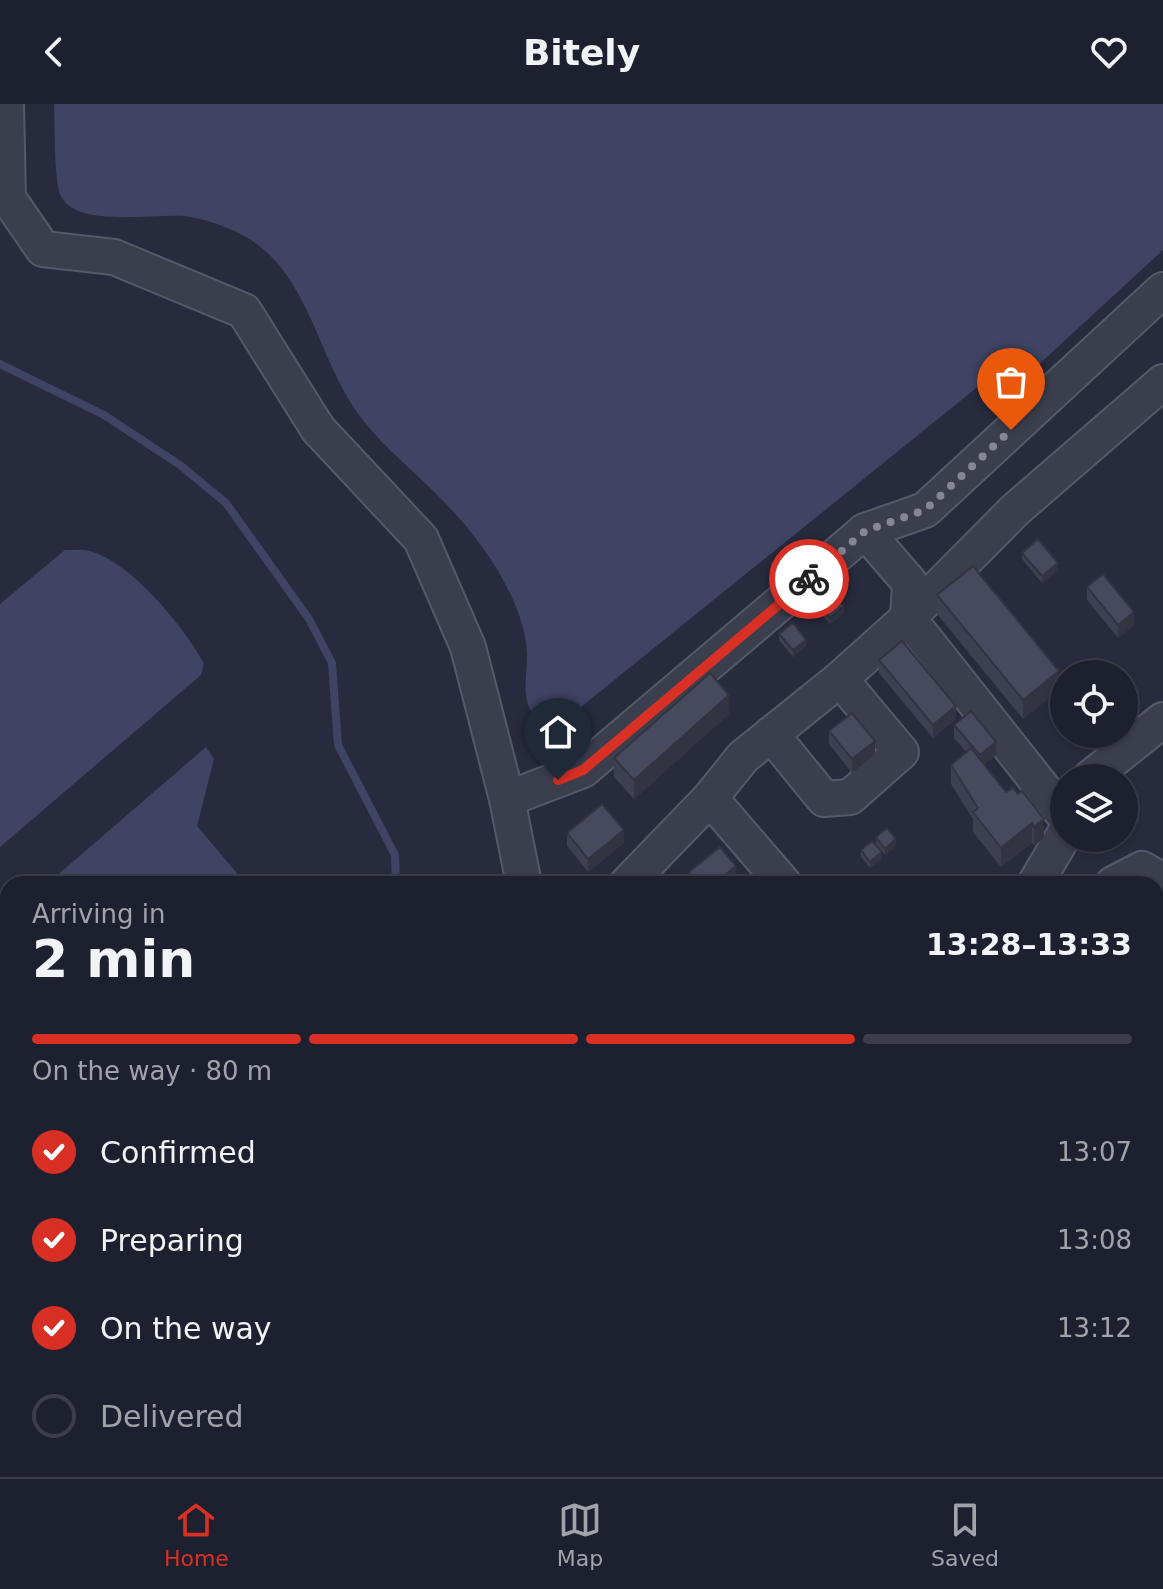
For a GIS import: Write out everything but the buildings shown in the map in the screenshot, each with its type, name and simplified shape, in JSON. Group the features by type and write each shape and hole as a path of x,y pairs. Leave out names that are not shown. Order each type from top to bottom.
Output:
{"lane":[{"path":"6,104 8,198 43,249 114,257 244,311 318,429 421,539 468,647 507,799 522,876"},
{"path":"507,799 583,770 865,531 925,510 1163,290"},
{"path":"635,876 710,798 743,757 840,679 908,618 1015,510 1163,382"},
{"path":"865,531 910,583 908,618 1050,799"},
{"path":"771,734 824,799 850,797 901,752 840,679"},
{"path":"1108,764 1163,720"},
{"path":"710,798 777,876"},
{"path":"1038,876 1050,845"},
{"path":"1128,876 1142,869 1154,876"}],"water":[{"path":"54,104 1163,104 1163,250 1022,380 990,377 576,711 559,721 547,723 536,717 528,704 524,631 499,572 460,519 362,419 347,397 286,274 269,254 248,238 213,223 177,216 100,216 68,205 58,186"},
{"path":"65,550 90,551 123,568 170,614 204,663 201,675 0,847 0,604"},
{"path":"206,747 214,759 197,826 239,876 56,876"}],"waterway":[{"path":"0,364 104,415 180,465 226,503 309,619 332,663 338,745 395,855 396,876"}],"way so far":[{"path":"809,579 865,531 925,510 1011,430"}],"route":[{"path":"558,780 583,770 809,579"}]}
